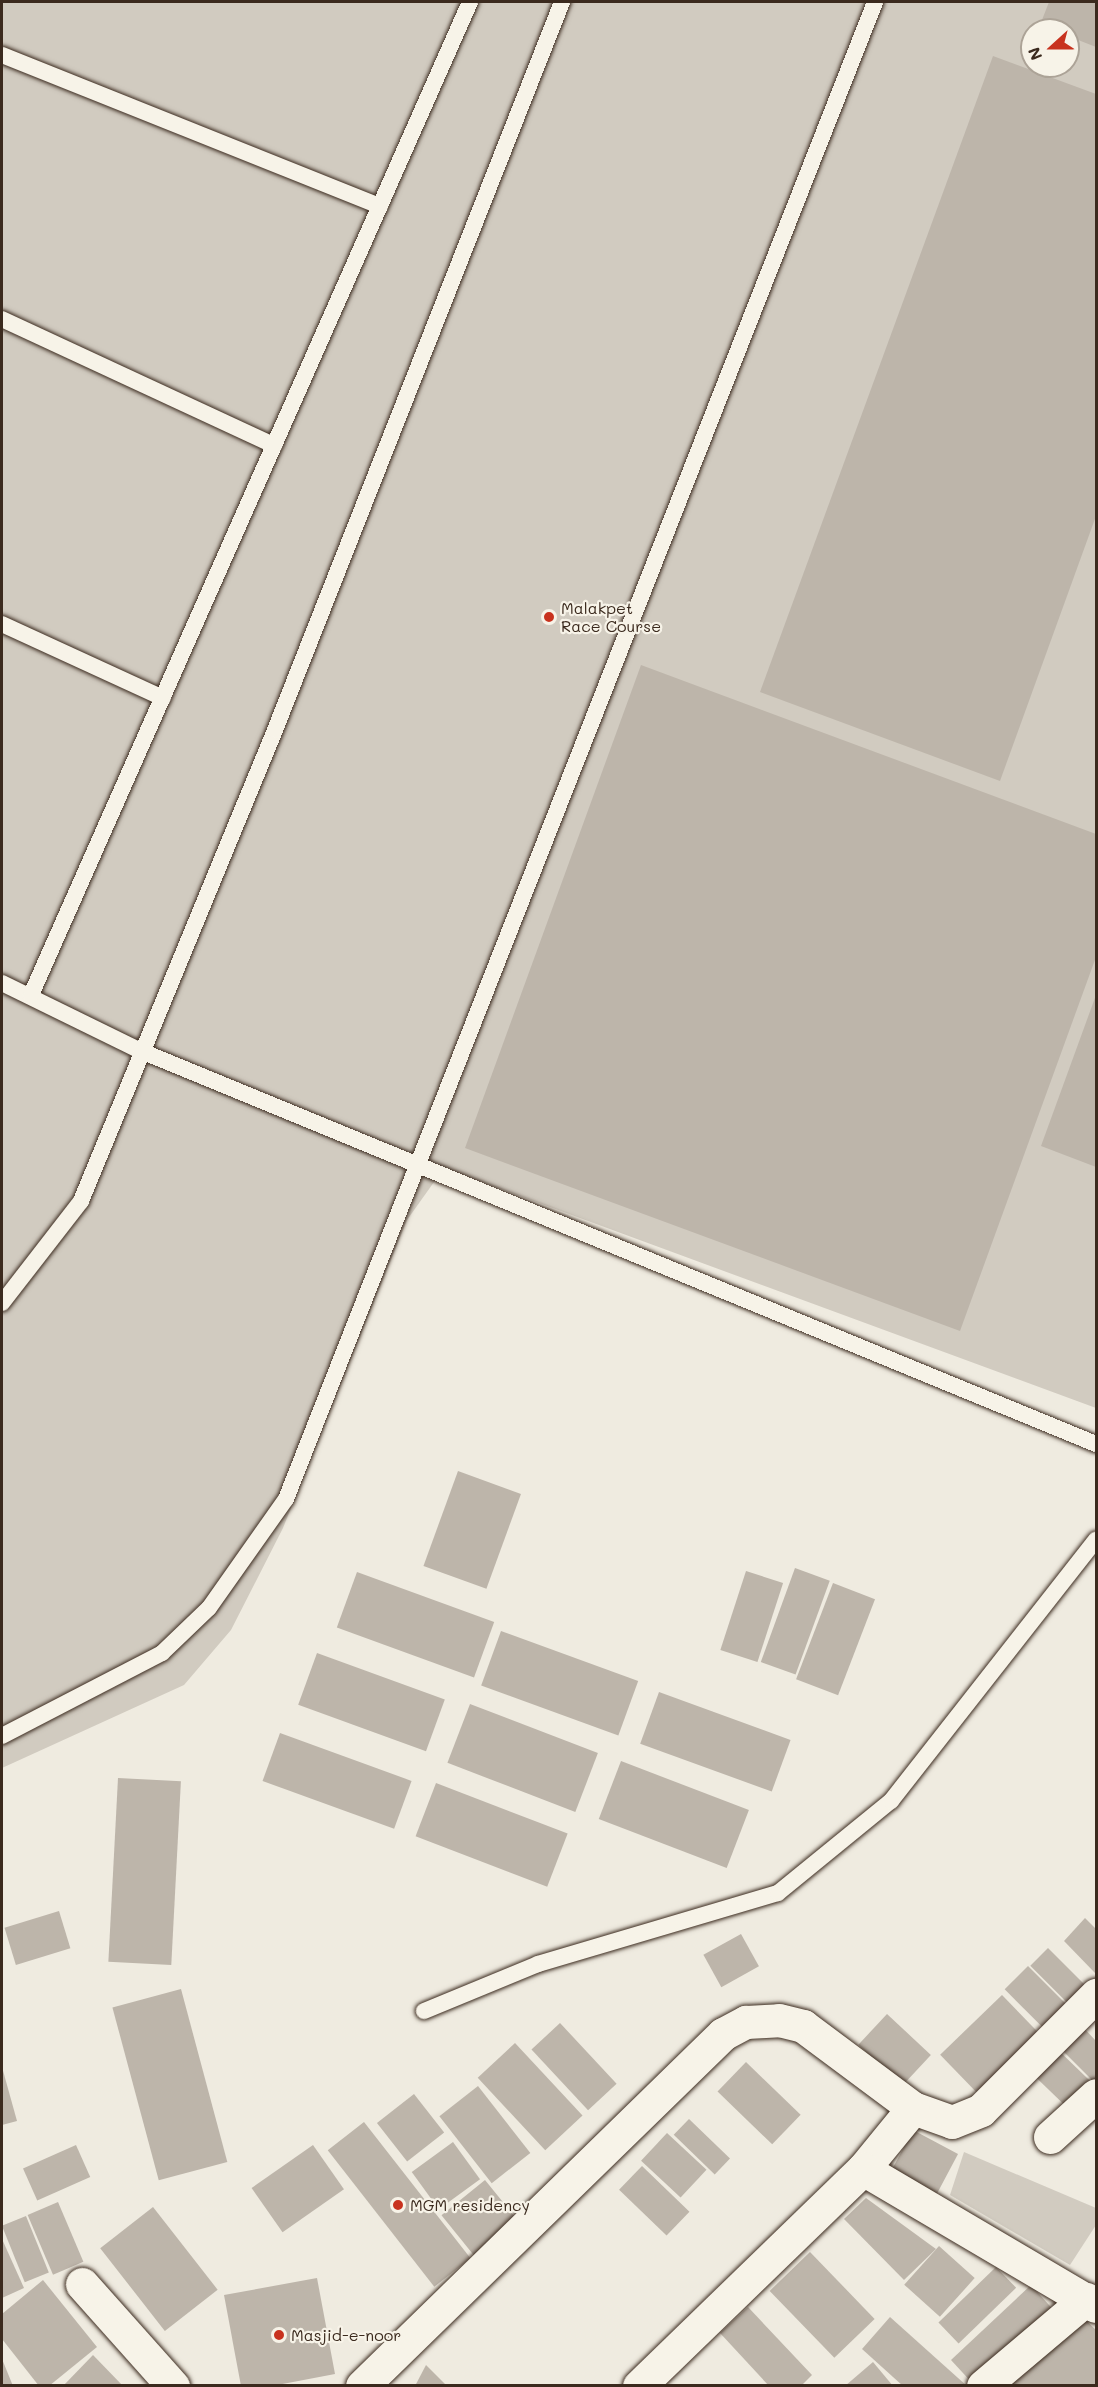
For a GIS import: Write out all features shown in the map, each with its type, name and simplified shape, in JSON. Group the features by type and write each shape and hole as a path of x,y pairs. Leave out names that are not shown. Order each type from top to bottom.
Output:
{"street":[{"path":"362,2385 723,2034 746,2022 779,2020 803,2026 913,2108 952,2122 981,2110 1096,1995"},
{"path":"1050,2137 1096,2095"},
{"path":"639,2385 863,2169 913,2108"},
{"path":"863,2169 1091,2302 983,2385"},
{"path":"82,2284 173,2385"}],"lane":[{"path":"31,995 470,2"},
{"path":"2,1303 81,1201 275,730 562,2"},
{"path":"2,1736 162,1653 209,1608 286,1499 874,2"},
{"path":"2,55 380,206"},
{"path":"2,319 274,445"},
{"path":"2,624 163,698"},
{"path":"2,983 31,995 141,1051 415,1166 1096,1444"},
{"path":"424,2011 538,1964 778,1893 891,1801 1096,1540"}],"shaded area":[{"name":"Malakpet Race Course","path":"2,2 1096,2 1096,1408 444,1168 407,1220 283,1528 231,1630 184,1685 2,1768"},
{"path":"964,2152 1096,2208 1096,2225 1070,2265 950,2195"}],"building":[{"path":"1049,2 1096,2 1096,47 1080,41 1080,18 1043,18"},
{"path":"993,56 1020,66 1020,78 1053,78 1096,94 1096,516 1000,781 760,692"},
{"path":"641,665 1096,834 1096,957 960,1331 465,1148"},
{"path":"1096,995 1096,1167 1041,1146"},
{"path":"458,1471 521,1494 486,1589 423,1566"},
{"path":"795,1568 830,1581 796,1675 761,1662"},
{"path":"746,1571 783,1583 757,1662 720,1650"},
{"path":"357,1572 494,1622 474,1677 337,1627"},
{"path":"833,1583 875,1599 838,1695 796,1679"},
{"path":"501,1631 638,1681 618,1735 481,1686"},
{"path":"317,1653 445,1700 426,1751 298,1705"},
{"path":"659,1692 791,1740 772,1792 640,1744"},
{"path":"470,1704 598,1753 575,1812 447,1763"},
{"path":"280,1733 412,1781 394,1829 263,1781"},
{"path":"621,1761 749,1810 727,1868 599,1819"},
{"path":"118,1778 181,1781 171,1965 108,1962"},
{"path":"436,1783 568,1834 547,1887 416,1836"},
{"path":"59,1911 70,1948 16,1965 4,1928"},
{"path":"1085,1918 1096,1929 1096,1974 1064,1941"},
{"path":"741,1934 759,1966 721,1987 703,1955"},
{"path":"1048,1948 1090,1990 1072,2007 1030,1966"},
{"path":"1028,1966 1070,2008 1046,2031 1005,1989"},
{"path":"181,1989 227,2162 159,2180 112,2007"},
{"path":"1002,1995 1040,2034 978,2094 940,2055"},
{"path":"887,2014 931,2055 902,2086 858,2045"},
{"path":"560,2023 617,2084 588,2110 531,2050"},
{"path":"1080,2024 1096,2041 1096,2084 1058,2046"},
{"path":"515,2043 583,2115 545,2150 478,2078"},
{"path":"1056,2048 1096,2086 1071,2111 1032,2073"},
{"path":"746,2062 801,2115 772,2144 718,2091"},
{"path":"2,2067 17,2121 2,2125"},
{"path":"478,2086 530,2153 492,2183 439,2116"},
{"path":"414,2094 444,2133 407,2162 377,2123"},
{"path":"689,2119 730,2159 715,2174 674,2135"},
{"name":"MGM residency","path":"364,2122 471,2258 434,2287 328,2150"},
{"path":"913,2130 958,2154 936,2195 891,2171"},
{"path":"667,2133 706,2170 681,2198 641,2161"},
{"path":"453,2142 480,2179 439,2209 412,2172"},
{"path":"76,2145 90,2177 37,2201 23,2169"},
{"path":"313,2145 344,2189 283,2232 252,2188"},
{"path":"642,2166 689,2212 667,2236 619,2190"},
{"path":"485,2180 518,2221 475,2256 441,2215"},
{"path":"866,2198 936,2249 904,2280 844,2219"},
{"path":"58,2202 83,2262 53,2275 28,2215"},
{"path":"153,2207 218,2290 165,2331 100,2248"},
{"path":"26,2216 49,2273 25,2282 2,2226"},
{"path":"2,2239 24,2288 2,2298"},
{"path":"939,2246 975,2278 940,2317 904,2285"},
{"path":"810,2252 875,2319 834,2358 770,2291"},
{"path":"996,2267 1016,2288 959,2343 938,2323"},
{"name":"Masjid-e-noor","path":"317,2278 335,2374 272,2386 241,2386 224,2295"},
{"path":"43,2280 97,2347 49,2386 39,2386 2,2339 2,2314"},
{"path":"1031,2285 1058,2315 974,2385 951,2360"},
{"path":"748,2307 812,2375 801,2386 769,2386 720,2333"},
{"path":"1077,2312 1096,2330 1096,2386 1010,2386"},
{"path":"890,2317 967,2386 903,2386 862,2349"},
{"path":"93,2355 123,2386 63,2386"},
{"path":"2,2359 13,2386 2,2386"},
{"path":"873,2362 893,2386 845,2386"},
{"path":"426,2365 447,2386 415,2386"}],"place":[{"name":"Malakpet Race Course","path":"549,617"},
{"name":"MGM residency","path":"398,2205"},
{"name":"Masjid-e-noor","path":"279,2335"}]}
